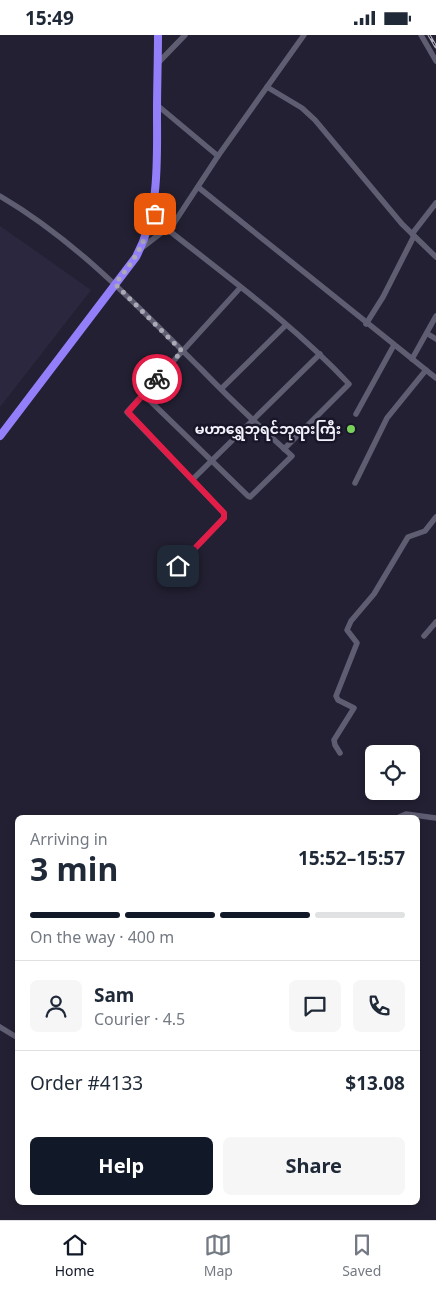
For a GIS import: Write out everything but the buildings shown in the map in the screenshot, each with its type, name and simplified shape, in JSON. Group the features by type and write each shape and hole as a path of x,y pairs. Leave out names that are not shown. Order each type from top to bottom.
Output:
{"highway":[{"path":"0,436 115,284 147,237 152,211 157,162 158,35"}],"street":[{"path":"158,63 185,35"},
{"path":"139,250 174,223 218,156 304,35"},
{"path":"421,35 436,61"},
{"path":"267,87 302,109 315,120 368,186 436,257"},
{"path":"157,105 218,156"},
{"path":"198,187 366,324 436,378"},
{"path":"0,196 62,236 115,284 292,456 250,497 143,394"},
{"path":"366,324 387,290 413,235 436,203"},
{"path":"152,211 160,218 174,223"},
{"path":"167,229 286,325 320,354 349,383 284,449"},
{"path":"178,566 224,518 224,513 128,412 240,288"},
{"path":"412,359 428,334 436,316"},
{"path":"221,389 286,325"},
{"path":"428,334 436,339"},
{"path":"356,414 394,345"},
{"path":"193,479 320,354"},
{"path":"354,483 387,418 426,370"},
{"path":"340,753 334,745 334,740 354,708 336,696 357,643 347,630 350,621 374,594 408,537 425,531 436,517"},
{"path":"424,636 436,622"},
{"path":"420,816 436,818"},
{"path":"0,1027 15,1036"}],"shaded area":[{"path":"0,226 91,290 0,407"}],"railway":[{"path":"429,35 436,47"}],"way so far":[{"path":"155,214 152,211 147,237 136,257 115,284 182,351 157,379"}],"place":[{"name":"မဟာရွှေဘုရင်ဘုရားကြီး","path":"351,429"}],"route":[{"path":"157,379 128,412 224,513 224,518 178,566"}]}
